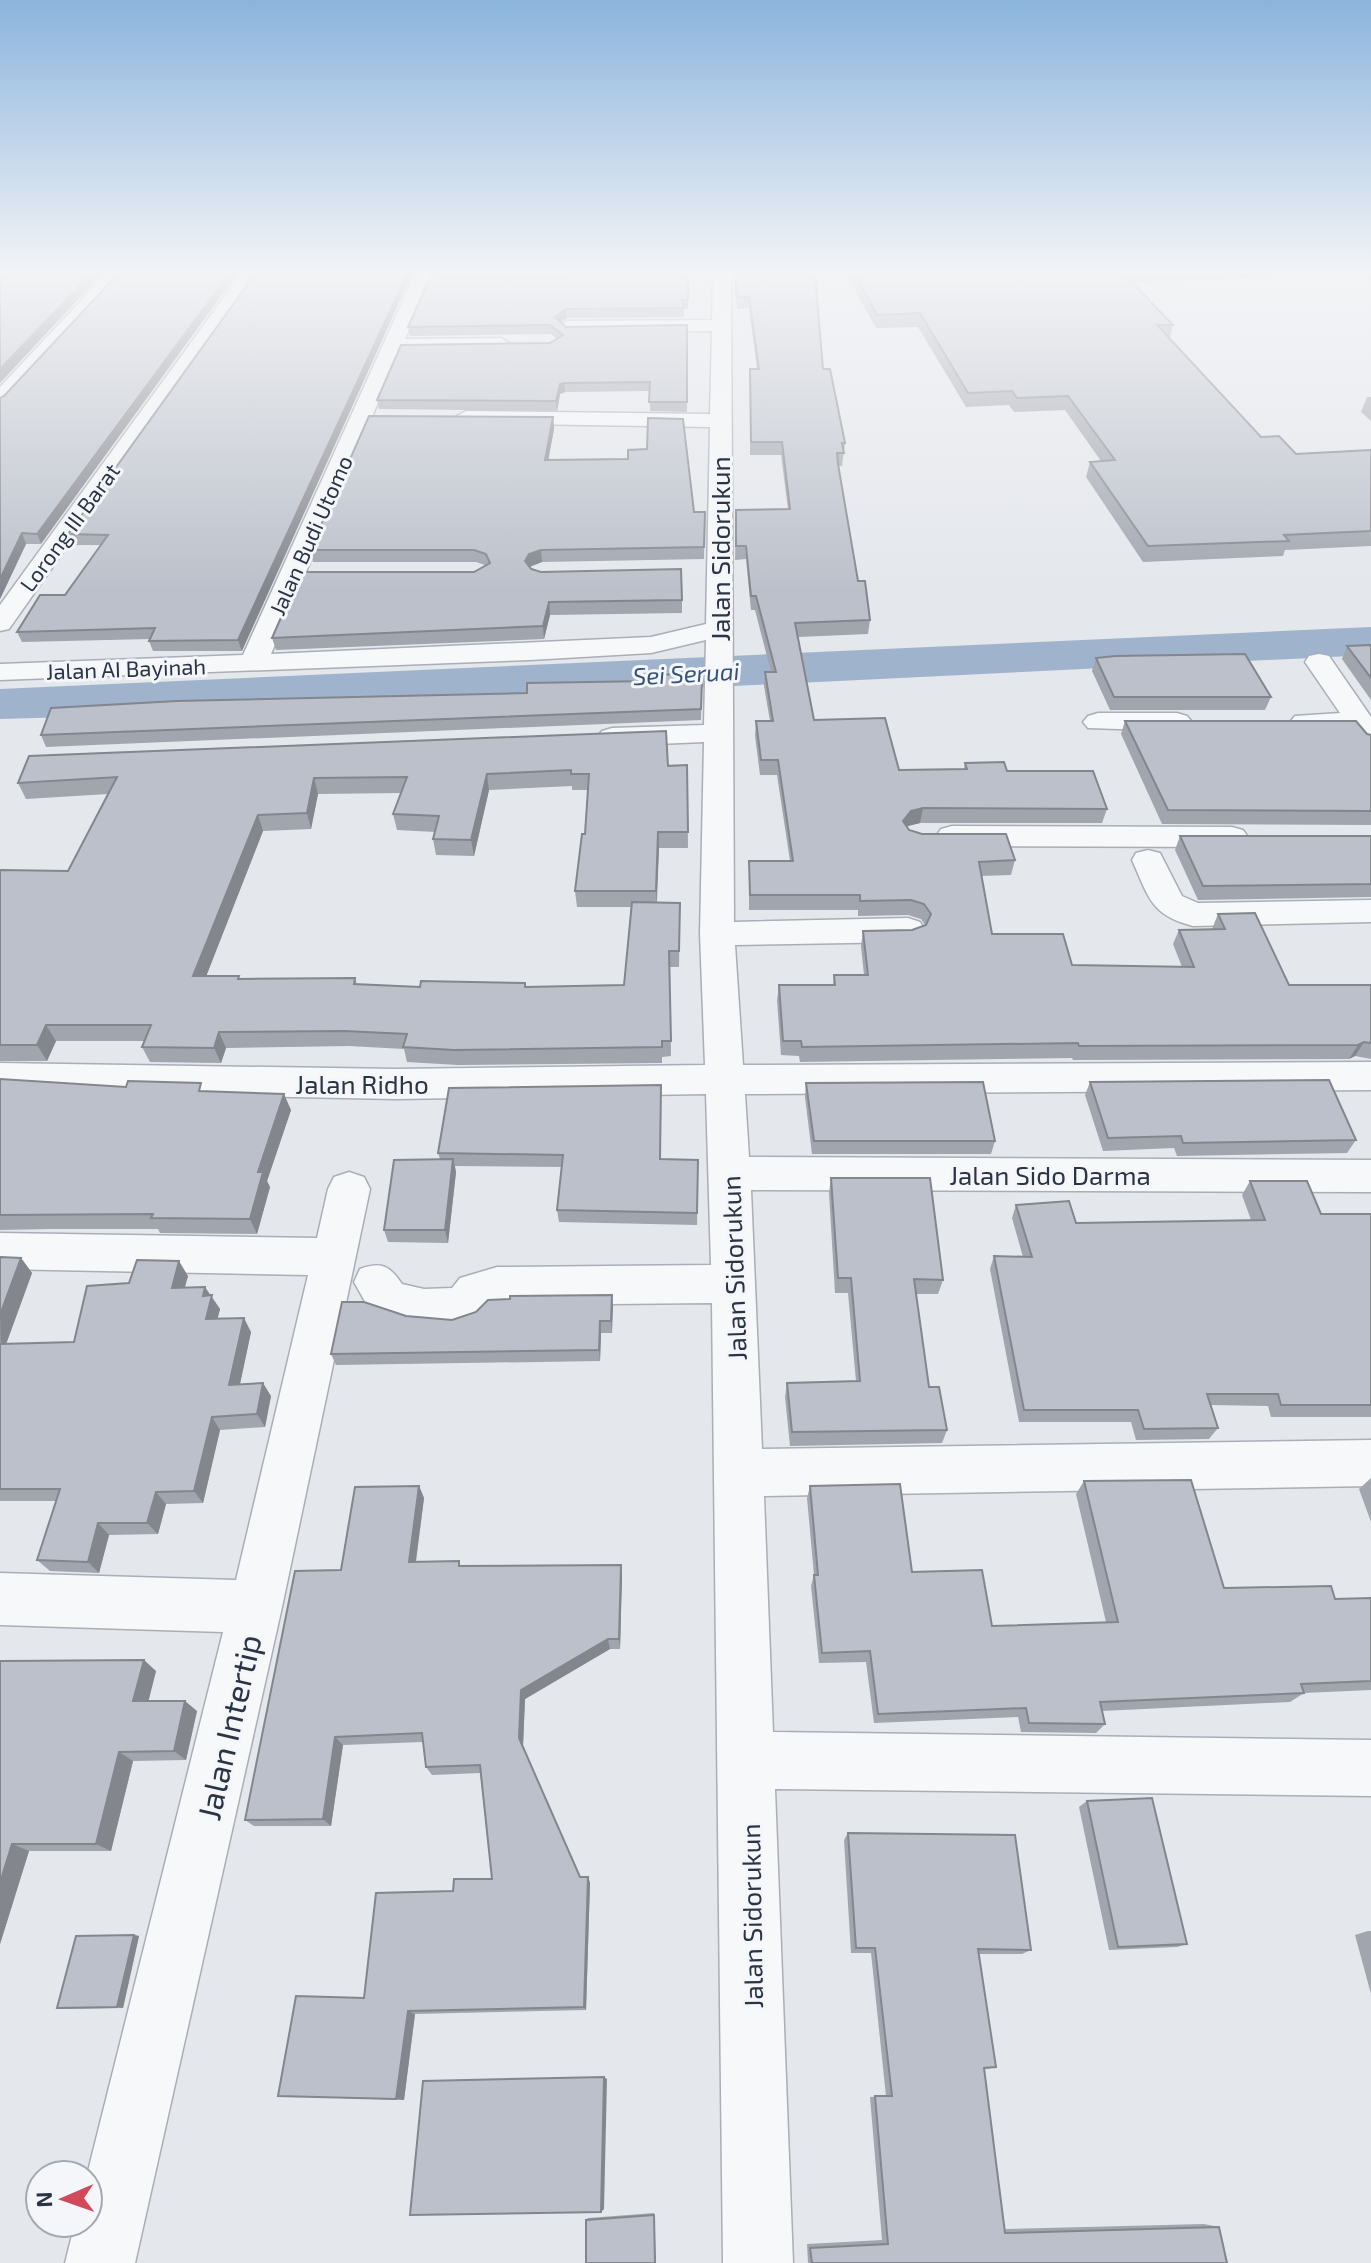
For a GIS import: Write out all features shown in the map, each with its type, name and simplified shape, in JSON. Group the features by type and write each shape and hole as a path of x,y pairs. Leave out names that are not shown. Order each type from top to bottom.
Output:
{"street":[{"path":"0,399 18,380"},
{"name":"Lorong III Barat","path":"0,623 174,380"},
{"name":"Jalan Budi Utomo","path":"253,663 378,380"},
{"name":"Jalan Sidorukun","path":"720,380 717,934 730,1173 748,1760 758,2263"},
{"path":"444,417 720,421"},
{"path":"362,418 389,418"},
{"path":"692,569 718,569"},
{"path":"293,573 323,573"},
{"name":"Jalan AI Bayinah","path":"0,672 651,645 718,650"},
{"path":"1319,662 1366,731"},
{"path":"1098,722 1201,722"},
{"path":"1275,722 1366,731"},
{"path":"590,738 716,733"},
{"path":"920,836 1262,837"},
{"path":"1148,860 1169,903 1193,915 1371,911"},
{"path":"717,934 908,930"},
{"name":"Jalan Ridho","path":"0,1077 396,1084 924,1077 1371,1076"},
{"name":"Jalan Sido Darma","path":"730,1173 1371,1176"},
{"name":"Jalan Intertip","path":"100,2263 256,1607 355,1269 349,1189"},
{"path":"0,1251 355,1269 388,1300 424,1308 463,1307 476,1291 497,1286 733,1284"},
{"path":"739,1473 1371,1463"},
{"path":"0,1599 256,1607"},
{"path":"748,1760 1371,1768"}],"building":[{"path":"19,380 151,380 37,534 22,533 0,579 0,398"},
{"path":"179,380 358,380 238,640 149,641 155,628 17,632 40,595 65,595 108,535 68,534"},
{"path":"386,380 687,380 687,402 649,402 650,382 564,383 560,384 556,401 377,400"},
{"path":"750,380 832,380 845,443 842,443 844,453 837,453 838,464 858,581 865,581 870,620 795,623 814,720 885,718 899,770 967,769 965,763 1004,762 1007,771 1093,771 1107,809 923,808 911,811 903,821 909,830 922,834 1006,834 1015,860 979,862 992,934 1063,934 1072,965 1194,967 1179,930 1225,929 1218,914 1255,913 1289,985 1371,985 1371,1043 802,1047 801,1041 783,1041 779,985 835,985 834,975 868,975 863,931 912,930 926,925 931,914 924,904 911,900 860,901 860,895 750,895 749,861 793,861 778,760 761,760 756,721 773,721 765,672 776,672 756,596 751,596 746,546 736,546 736,510 790,509 782,442 751,442"},
{"path":"960,380 1208,380 1261,437 1279,436 1296,454 1371,450 1371,531 1284,535 1289,541 1148,546 1090,462 1115,460 1068,396 1017,398 1012,391 968,393"},
{"path":"369,416 553,417 545,460 628,459 628,450 647,449 648,418 683,419 694,512 705,512 704,547 541,550 529,554 525,561 531,569 541,572 681,569 682,600 549,602 543,626 272,638 301,572 474,572 490,563 486,554 474,550 310,550"},
{"path":"1371,645 1371,678 1347,646"},
{"path":"1245,654 1271,697 1114,697 1096,658 1115,656"},
{"path":"688,674 689,680 702,680 701,709 41,735 51,708 177,701 527,693 527,683 651,681 650,675"},
{"path":"1125,721 1356,721 1371,735 1371,811 1168,810"},
{"path":"666,731 668,766 687,765 688,832 658,832 656,891 575,891 582,834 585,834 589,774 571,774 571,770 487,774 471,840 433,839 439,816 393,814 407,777 314,778 307,813 258,815 193,976 239,976 238,979 355,978 354,984 420,987 421,981 525,983 525,987 624,985 632,902 680,903 679,951 669,951 671,1041 662,1041 662,1047 454,1050 403,1047 407,1034 344,1031 219,1032 214,1048 142,1047 151,1025 46,1025 37,1045 0,1045 0,870 68,871 117,777 18,783 29,756"},
{"path":"1180,836 1371,836 1371,884 1203,886"},
{"path":"0,1079 126,1087 128,1081 201,1083 199,1091 284,1094 258,1172 263,1172 250,1219 151,1218 153,1214 0,1215"},
{"path":"1329,1080 1356,1140 1183,1143 1181,1136 1108,1138 1090,1082"},
{"path":"983,1082 995,1141 814,1141 806,1083"},
{"path":"661,1085 660,1159 698,1160 697,1213 557,1210 563,1155 438,1153 449,1088"},
{"path":"453,1159 445,1230 384,1230 394,1160"},
{"path":"831,1178 930,1178 943,1280 914,1279 929,1387 939,1387 947,1430 792,1432 787,1383 860,1381 851,1278 838,1278"},
{"path":"1250,1181 1307,1181 1321,1214 1371,1214 1371,1405 1281,1405 1278,1394 1207,1394 1218,1428 1144,1429 1138,1410 1024,1410 994,1256 1032,1257 1016,1205 1069,1201 1076,1223 1265,1220"},
{"path":"0,1257 21,1258 0,1315"},
{"path":"137,1260 179,1261 172,1288 205,1287 203,1296 212,1295 206,1319 244,1318 229,1385 263,1383 257,1414 212,1417 194,1491 156,1492 147,1523 98,1523 88,1562 37,1560 60,1489 0,1489 0,1344 74,1342 87,1286 129,1283"},
{"path":"612,1295 611,1321 600,1321 599,1350 331,1354 342,1302 364,1302 406,1316 452,1320 476,1312 488,1300 510,1299 510,1296"},
{"path":"1191,1480 1224,1588 1331,1586 1335,1599 1371,1598 1371,1681 1301,1684 1304,1693 1100,1702 1105,1724 1029,1723 1026,1708 878,1714 870,1651 822,1653 810,1486 900,1484 912,1572 982,1570 992,1626 1118,1622 1084,1481"},
{"path":"419,1486 409,1562 459,1561 459,1566 621,1565 619,1639 608,1639 521,1690 519,1738 580,1877 588,1877 584,2007 408,2011 396,2099 278,2096 296,1996 364,1998 376,1893 453,1891 454,1879 492,1879 480,1765 426,1767 422,1733 335,1737 323,1819 245,1820 295,1571 341,1570 355,1487"},
{"path":"144,1660 133,1701 185,1701 174,1751 119,1752 96,1844 12,1844 0,1883 0,1661"},
{"path":"1152,1798 1187,1944 1118,1947 1087,1801"},
{"path":"848,1833 1015,1835 1031,1950 978,1949 996,2067 984,2068 1005,2233 1219,2227 1227,2263 812,2263 810,2248 888,2244 875,2096 892,2096 875,1948 856,1948"},
{"path":"134,1935 117,2007 57,2008 76,1936"},
{"path":"604,2077 601,2212 410,2215 423,2081"},
{"path":"654,2215 655,2263 586,2263 586,2220"}],"waterway":[{"name":"Sei Seruai","path":"0,704 140,700 1371,641"}]}
